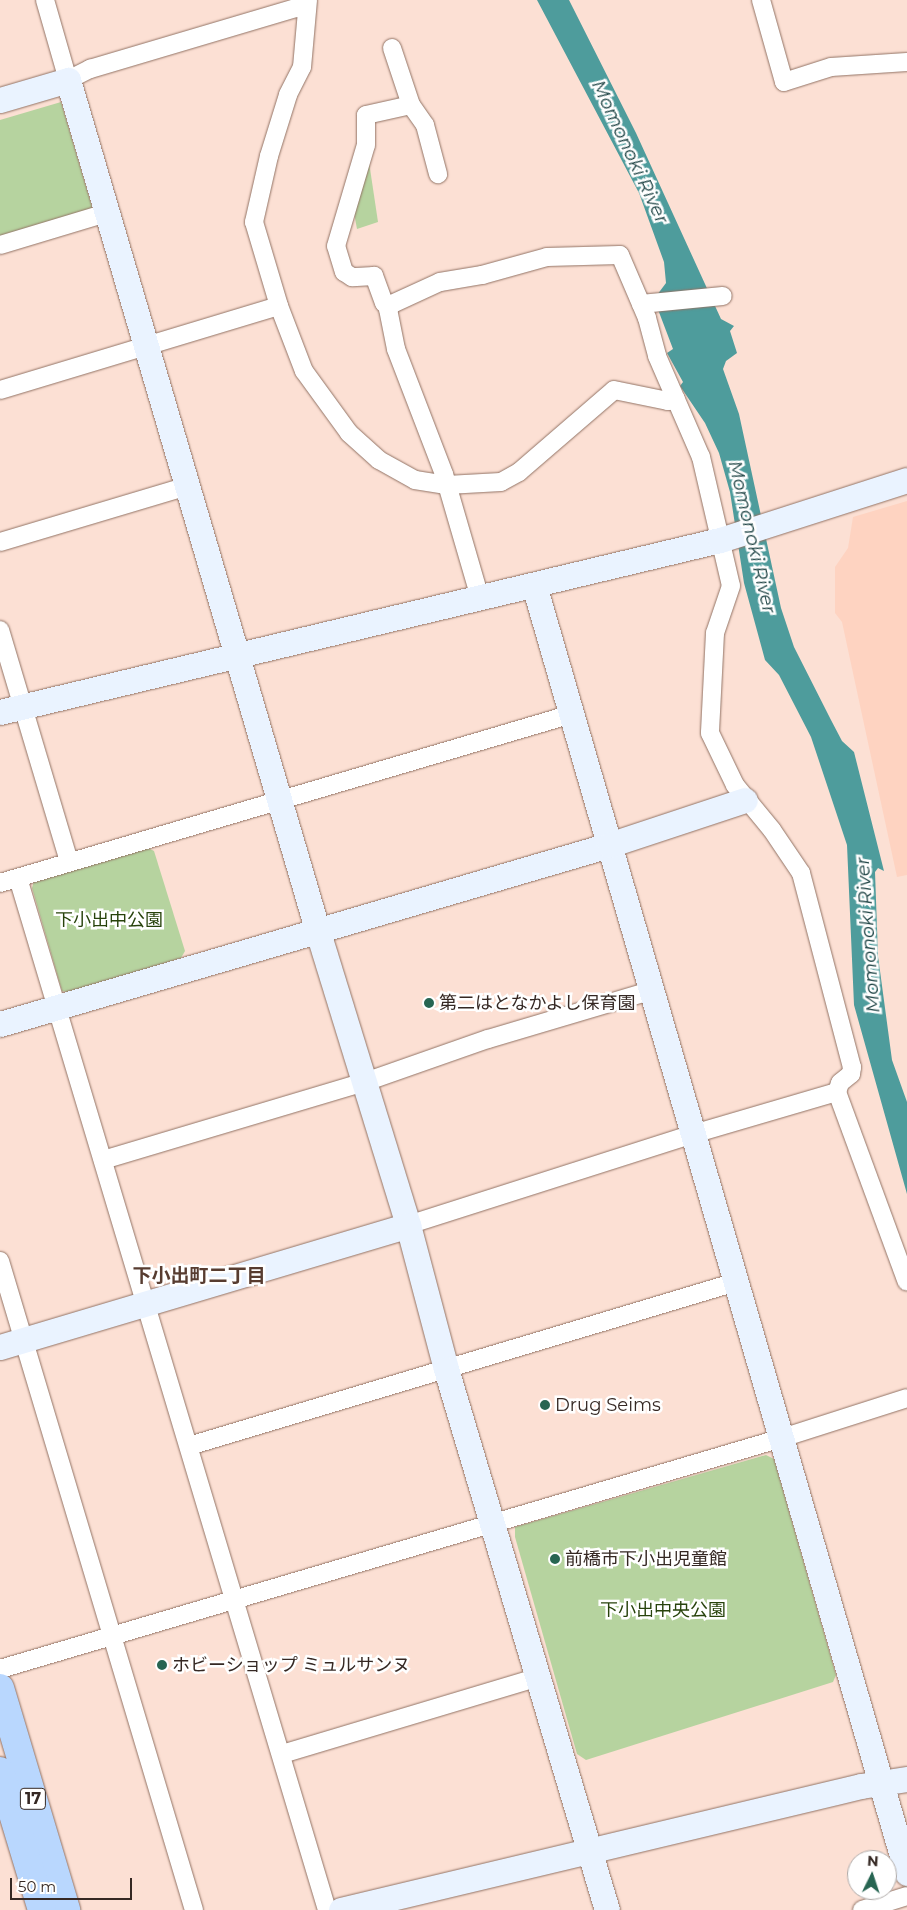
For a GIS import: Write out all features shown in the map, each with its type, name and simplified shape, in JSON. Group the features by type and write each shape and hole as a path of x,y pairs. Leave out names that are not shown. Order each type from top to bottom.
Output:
{"highway":[{"name":"17","path":"0,1688 66,1910"},
{"name":"17","path":"0,1771 42,1910"}],"street":[{"path":"45,0 239,655 318,932 408,1225 446,1369 493,1521 536,1678 607,1910"},
{"path":"761,0 784,82 831,68 907,62"},
{"path":"0,100 68,80 90,70 308,5 302,67 288,95 272,147 254,222 279,306 304,371 350,432 390,467 415,480 447,485 506,480 614,390 668,402 676,399"},
{"path":"392,48 411,105 425,125 438,174"},
{"path":"411,105 366,116 366,145 336,246 344,272 352,277 374,276 384,303 390,305 440,282 557,255 609,253 620,255 623,259 645,303 655,351 707,476 724,539 732,592 715,633 708,726 721,759 745,800 772,830 801,873 852,1067 851,1074 840,1083 837,1092 907,1282"},
{"path":"0,245 107,213"},
{"path":"645,303 720,298"},
{"path":"390,305 388,314 396,349 447,485 480,598"},
{"path":"0,390 279,306"},
{"path":"11,709 724,539 907,480"},
{"path":"0,542 188,486"},
{"path":"534,585 650,991 782,1438 907,1873"},
{"path":"0,630 11,709 69,862"},
{"path":"0,883 572,714"},
{"path":"0,1024 195,964 318,932 609,845 745,800"},
{"path":"18,878 282,1754 327,1910"},
{"path":"103,1160 365,1082 488,1039 650,991"},
{"path":"0,1347 408,1225 693,1134 837,1092"},
{"path":"0,1260 194,1910"},
{"path":"189,1446 736,1282"},
{"path":"0,1669 493,1521 782,1438 907,1398"},
{"path":"282,1754 536,1678"},
{"path":"341,1910 882,1782 907,1779"},
{"path":"862,1910 907,1896"}],"shaded area":[{"path":"907,501 907,875 897,877 842,622 835,613 835,567 848,548 853,517"}],"green space":[{"path":"61,102 93,210 0,238 0,120"},
{"path":"369,162 378,222 357,229 354,213"},
{"name":"下小出中公園","path":"148,848 154,851 185,951 181,958 70,993 62,991 32,888 34,881"},
{"name":"下小出中央公園","path":"766,1455 774,1459 836,1675 833,1682 586,1760 577,1754 515,1537 515,1527"}],"water":[{"name":"Momonoki River","path":"537,0 569,0 636,133 721,319 734,326 730,331 737,353 726,361 723,369 739,414 781,608 794,647 831,720 842,741 854,752 884,871 878,868 875,872 878,956 892,1060 907,1102 907,1194 854,1005 847,845 811,737 779,675 765,660 744,583 730,492 719,453 705,423 680,386 683,382 667,353 673,349 654,299 666,283 664,262 639,193"}],"place":[{"name":"第二はとなかよし保育園","path":"429,1003"},
{"name":"Drug Seims","path":"545,1405"},
{"name":"前橋市下小出児童館","path":"555,1559"},
{"name":"ホビーショップ ミュルサンヌ","path":"162,1665"}],"district":[{"name":"下小出町二丁目","path":"199,1276"}]}
